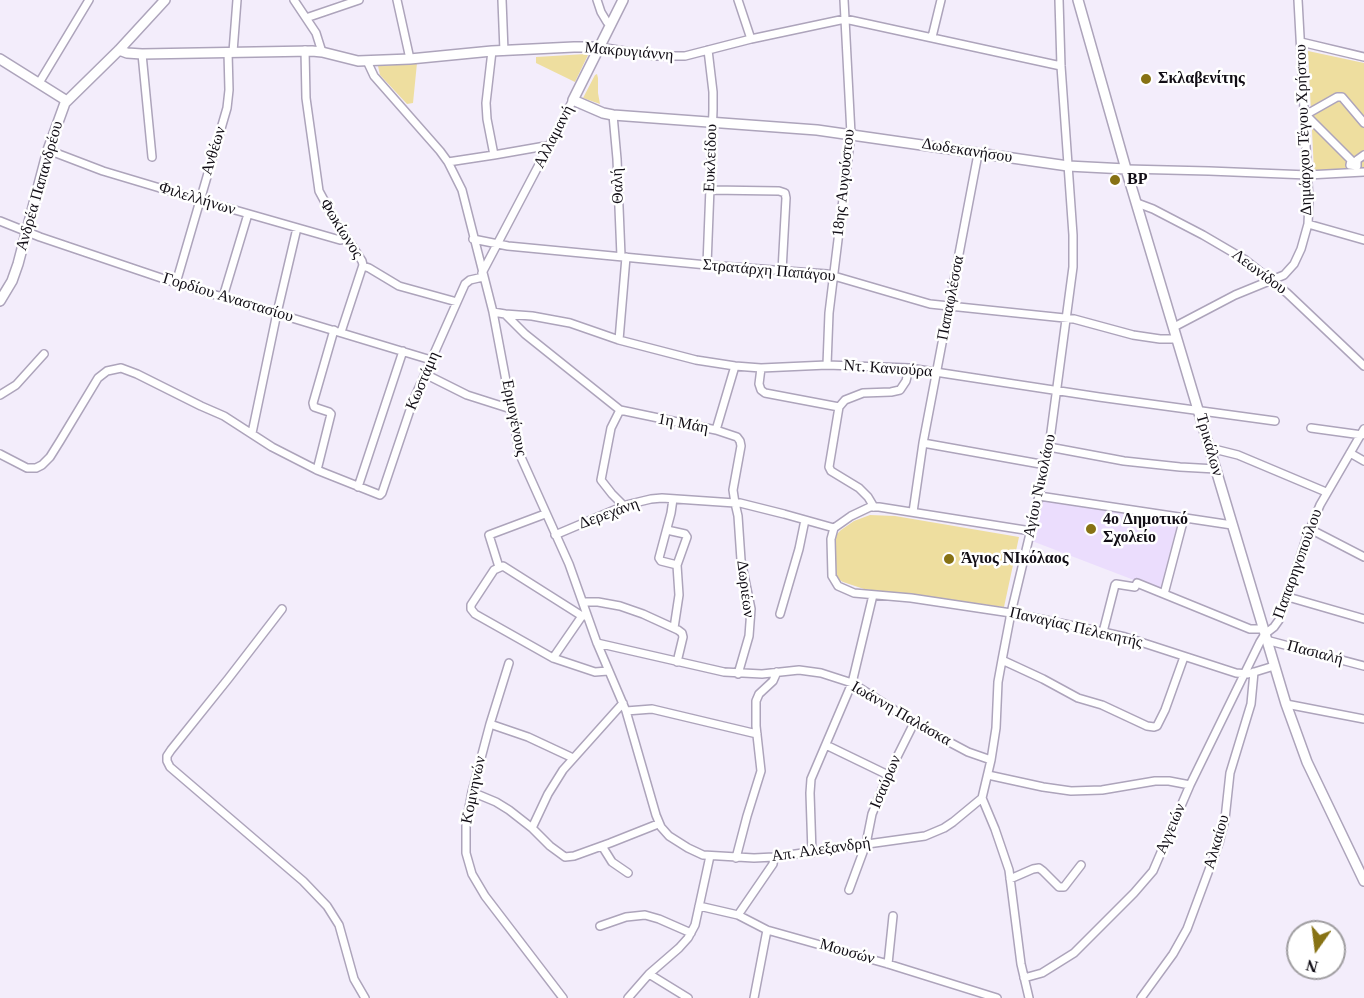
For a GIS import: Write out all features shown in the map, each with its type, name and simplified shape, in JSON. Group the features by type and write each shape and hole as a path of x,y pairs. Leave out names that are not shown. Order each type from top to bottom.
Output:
{"main road":[{"name":"Ανδρέα Παπανδρέου","path":"0,301 15,274 60,113 67,101 119,50 165,0"},
{"name":"Αλλαμανή","path":"573,100 623,0"},
{"name":"Τρικάλων","path":"1077,0 1286,705 1308,762 1364,881"},
{"name":"Μακρυγιάννη","path":"119,50 131,54 305,50 322,52 349,60 367,61 492,51 599,47"},
{"path":"1,61 67,101"},
{"name":"Δωδεκανήσου","path":"573,100 613,115 818,130 1068,166 1126,169"}],"street":[{"path":"39,83 89,0"},
{"name":"Ανθέων","path":"176,283 228,102 230,52 237,0"},
{"path":"294,0 316,33 322,52"},
{"path":"306,18 359,0"},
{"path":"398,0 410,58"},
{"path":"502,0 504,51"},
{"path":"597,0 601,12 611,25"},
{"path":"738,0 751,39"},
{"name":"18ης Αυγούστου","path":"827,365 833,275 851,134 844,0"},
{"path":"932,37 941,0"},
{"name":"Αγίου Νικολάου","path":"982,798 996,728 999,682 1011,612 1046,465 1074,261 1059,0"},
{"name":"Δημάρχου Τέγου Χρήστου","path":"1174,327 1235,295 1287,273 1301,249 1308,224 1308,175 1298,0"},
{"name":"Μακρυγιάννη","path":"599,47 664,57 685,56 845,19 1061,66"},
{"path":"1301,42 1364,57"},
{"name":"Φωκίωνος","path":"305,50 306,98 318,191 363,266 313,403 314,407 331,414 317,470"},
{"name":"Ευκλείδου","path":"707,265 713,122 713,92 708,50"},
{"path":"492,51 486,103 494,155"},
{"path":"142,54 152,157"},
{"name":"Ερμογένους","path":"367,61 374,76 448,162 462,190 493,312 520,455 569,564 583,602 585,615 626,711 658,824"},
{"path":"1364,123 1342,98 1337,97 1307,114 1352,160 1350,165 1357,166 1357,160 1364,155"},
{"name":"Αλλαμανή","path":"483,275 573,100"},
{"name":"Θαλή","path":"613,115 624,257 619,340"},
{"path":"448,162 551,145"},
{"name":"Φιλελλήνων","path":"48,150 103,171 200,200 340,240 347,238"},
{"name":"Παπαφλέσσα","path":"913,512 923,443 978,154"},
{"name":"Δωδεκανήσου","path":"1126,169 1308,175 1364,172"},
{"path":"710,190 785,193 782,271"},
{"name":"Λεωνίδου","path":"1137,203 1217,242 1244,260 1287,293 1364,366"},
{"path":"223,297 248,214"},
{"name":"Γορδίου Αναστασίου","path":"0,221 176,283 431,360"},
{"path":"1308,224 1364,240"},
{"path":"252,433 297,228"},
{"name":"Στρατάρχη Παπάγου","path":"473,239 498,245 707,265 820,273 917,300 949,306 1066,318 1140,337 1177,339"},
{"path":"363,266 399,286 457,302"},
{"name":"Κωστάμη","path":"358,487 380,495 382,493 413,401 466,282 483,275"},
{"path":"493,312 505,314"},
{"name":"Ντ. Κανιούρα","path":"505,314 570,323 619,340 696,360 735,366 761,368 827,365 909,368 1275,421"},
{"name":"1η Μάη","path":"505,314 525,334 620,410 716,430 739,438 740,452 733,490 735,503"},
{"path":"0,454 27,468 42,465 55,449 98,378 106,371 128,370 224,416 272,447 317,470 358,487 403,351"},
{"path":"2,392 16,385 44,354"},
{"path":"716,430 735,366"},
{"path":"761,368 759,384 765,393 839,407"},
{"path":"874,507 860,488 831,471 829,467 839,407 845,400 863,393 900,390 906,381 909,368"},
{"path":"424,374 467,395 511,409"},
{"path":"620,410 611,428 601,480 624,506"},
{"path":"1311,428 1363,433"},
{"name":"Παπαρηγοπούλου","path":"1265,634 1278,622 1310,529 1326,492 1363,433"},
{"path":"923,443 1046,465"},
{"path":"1049,447 1124,461 1216,469"},
{"path":"1210,448 1238,455 1326,492"},
{"path":"1350,453 1364,461"},
{"path":"1039,496 1232,525"},
{"name":"Δερεχάνη","path":"555,535 624,506 651,499 735,503"},
{"path":"673,499 660,560 677,565"},
{"path":"735,503 834,528"},
{"name":"Δωριέων","path":"735,503 741,560 751,609 749,636 738,674"},
{"path":"812,853 810,782 852,683 873,595 849,592 834,581 831,571 831,539 834,528 860,512 874,507 1031,531"},
{"path":"498,567 489,535 545,514"},
{"path":"1164,594 1184,518"},
{"path":"780,614 805,520"},
{"path":"1310,529 1364,557"},
{"path":"667,530 685,534 687,537 677,565 679,588 674,628"},
{"path":"553,658 585,615 508,568 498,567 472,602 471,609 476,614 553,658 595,672 608,671"},
{"name":"Πασιαλή","path":"1103,632 1116,584 1135,587 1137,583 1250,629 1364,666"},
{"name":"Παναγίας Πελεκητής","path":"873,595 1011,612 1125,637 1228,671 1245,674 1274,666"},
{"path":"1288,597 1364,619"},
{"path":"583,602 620,606 680,631 683,637 678,662"},
{"path":"282,609 171,750 167,761 170,767 303,881 327,906 339,925 354,979 365,998"},
{"name":"Αγγειών","path":"1024,978 1042,973 1074,953 1148,878 1156,865 1190,785 1265,634"},
{"name":"Ιωάννη Παλάσκα","path":"597,643 716,671 738,674 809,671 852,683 914,723 968,752 991,760"},
{"path":"1002,660 1078,698 1110,708 1147,726 1154,727 1157,726 1165,710 1184,657"},
{"name":"Κομνηνών","path":"509,663 472,792 465,837 466,853 472,874 485,896 563,998"},
{"path":"736,858 760,774 757,699 773,681 777,672"},
{"name":"Αλκαίου","path":"1141,998 1173,954 1187,929 1219,843 1225,819 1230,773 1251,704 1254,672"},
{"path":"532,828 557,778 623,703"},
{"path":"1286,705 1364,719"},
{"path":"626,711 652,709 757,734"},
{"name":"Ισαύρων","path":"849,890 866,844 872,814 888,775 914,723"},
{"path":"490,724 528,737 573,758"},
{"path":"826,745 888,775"},
{"path":"988,775 1071,791 1102,790 1155,781 1190,785"},
{"path":"472,792 503,806 565,857 574,856 658,824"},
{"path":"982,798 1004,855 1010,879 1029,998"},
{"name":"Απ. Αλεξανδρή","path":"658,824 667,834 699,854 736,858 774,857 916,838 935,832 953,822 982,798"},
{"path":"602,846 612,862 628,873"},
{"path":"628,998 649,974 682,946 691,933 695,925 710,856"},
{"path":"738,915 772,864 774,857"},
{"path":"1010,879 1039,868 1059,886 1064,887 1081,866"},
{"name":"Μουσών","path":"699,906 738,915 767,930 997,998"},
{"path":"600,926 633,915 645,915 656,917 691,933"},
{"path":"888,964 893,916"},
{"path":"754,998 767,930"},
{"path":"649,974 688,998"}],"shaded area":[{"path":"1308,51 1364,63 1364,167 1314,171"},
{"path":"588,55 575,82 536,63 536,57"},
{"path":"417,63 413,103 407,104 380,75 378,66"},
{"path":"597,74 598,93 600,104 583,98"},
{"name":"4ο Δημοτικό Σχολείο","path":"1042,500 1178,521 1160,590 1032,541"},
{"path":"870,515 895,516 1019,537 1004,607 864,589 838,579 835,573 837,534 854,521"}],"place":[{"name":"Σκλαβενίτης","path":"1146,79"},
{"name":"BP","path":"1115,180"},
{"name":"4ο Δημοτικό Σχολείο","path":"1091,529"},
{"name":"Άγιος ΝΙκόλαος","path":"949,559"}]}
